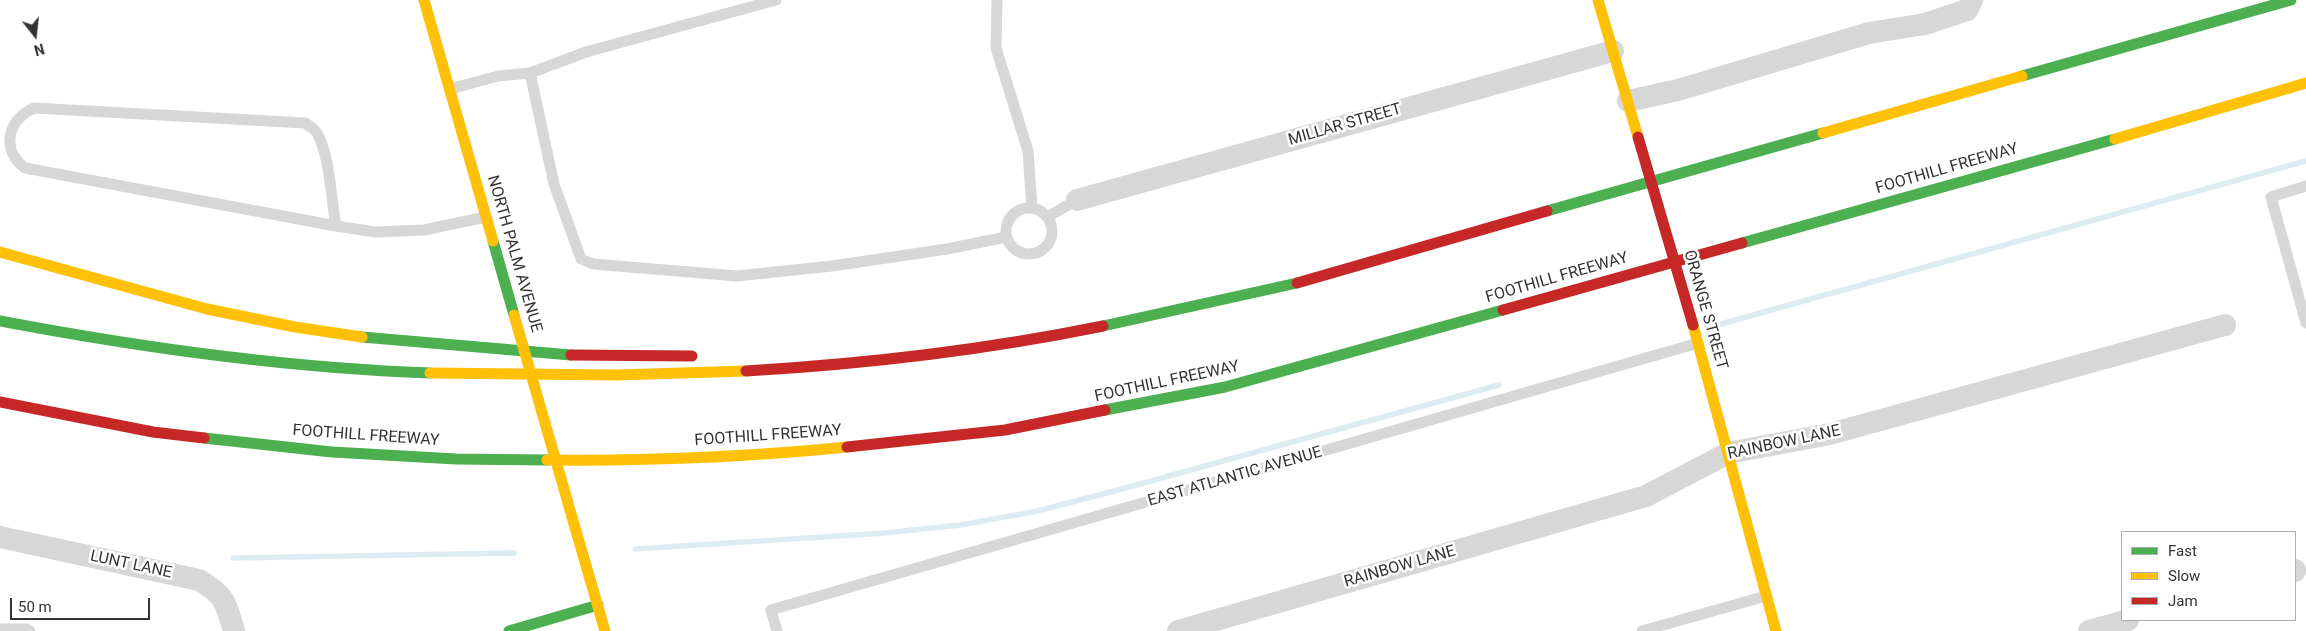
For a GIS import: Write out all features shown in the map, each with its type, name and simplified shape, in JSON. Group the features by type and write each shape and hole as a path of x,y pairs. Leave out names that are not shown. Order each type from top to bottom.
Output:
{"main road":[{"name":"NORTH PALM AVENUE","path":"424,0 605,631"},
{"name":"ORANGE STREET","path":"1598,0 1693,325 1776,631"},
{"path":"0,321 94,339 265,362 448,374 648,376 747,371 845,363 971,348 1073,332 1179,311 1281,287 2291,0"},
{"name":"FOOTHILL FREEWAY","path":"0,402 153,432 342,453 456,459 614,461 785,453 1005,430 1225,387 2024,165 2306,83"},
{"path":"0,252 207,309 295,327 385,340 567,355 703,356"},
{"path":"822,353 971,348"},
{"path":"0,414 153,432"},
{"path":"509,631 598,606"}],"street":[{"path":"1628,101 1678,90 1869,33 1925,24 1967,10 1972,0"},
{"name":"MILLAR STREET","path":"1077,200 1613,50"},
{"name":"RAINBOW LANE","path":"1178,631 1646,496 1728,453 1830,434 2225,325"},
{"name":"LUNT LANE","path":"0,537 199,580 216,590 225,603 234,631"},
{"path":"2089,631 2124,621"}],"lane":[{"path":"450,89 498,76 530,73 586,52 776,0"},
{"path":"997,0 996,48 1028,151 1032,208"},
{"path":"530,73 554,184 581,259 593,264 737,276 832,266 947,249 1006,236"},
{"path":"336,226 325,157 318,134 313,127 305,123 34,108 25,112 12,125 9,136 10,149 16,162 24,168 336,226 375,232 424,230 486,218"},
{"path":"2306,186 2270,197 2306,323"},
{"path":"1047,217 1077,200"},
{"path":"1032,208 1043,212 1047,217 1051,223 1051,238 1048,245 1035,253 1020,253 1014,249 1006,236 1005,229 1011,215 1017,210 1032,208"},
{"name":"EAST ATLANTIC AVENUE","path":"777,631 771,610 1698,343"},
{"path":"1642,631 1766,596"},
{"path":"0,629 27,629 30,631"}],"waterway":[{"path":"1721,324 2306,161"},
{"path":"635,549 885,533 960,525 1033,512 1499,385"},
{"path":"233,558 514,553"}],"traffic: fast":[{"path":"2022,76 2291,0"},
{"path":"1547,211 1823,133"},
{"path":"1742,243 2115,139"},
{"path":"493,241 514,315"},
{"path":"1103,326 1297,283"},
{"path":"1105,410 1225,387 1503,310"},
{"path":"0,321 107,340 214,355 322,367 430,373"},
{"path":"362,337 571,355"},
{"path":"204,438 332,452 456,459 547,460"},
{"path":"509,631 598,605"}],"traffic: slow":[{"path":"424,0 493,241"},
{"path":"1598,0 1638,137"},
{"path":"1823,133 2022,76"},
{"path":"2115,139 2306,83"},
{"path":"0,252 207,309 295,327 362,337"},
{"path":"514,315 572,517"},
{"path":"1693,325 1776,631"},
{"path":"430,373 617,375 746,371"},
{"path":"547,460 698,458 847,447"},
{"path":"572,517 605,631"}],"traffic: jam":[{"path":"1638,137 1693,325"},
{"path":"1297,283 1547,211"},
{"path":"1503,310 1742,243"},
{"path":"746,371 925,355 1059,335 1103,326"},
{"path":"571,355 692,356"},
{"path":"0,402 153,432 204,438"},
{"path":"847,447 1005,430 1105,410"}]}
